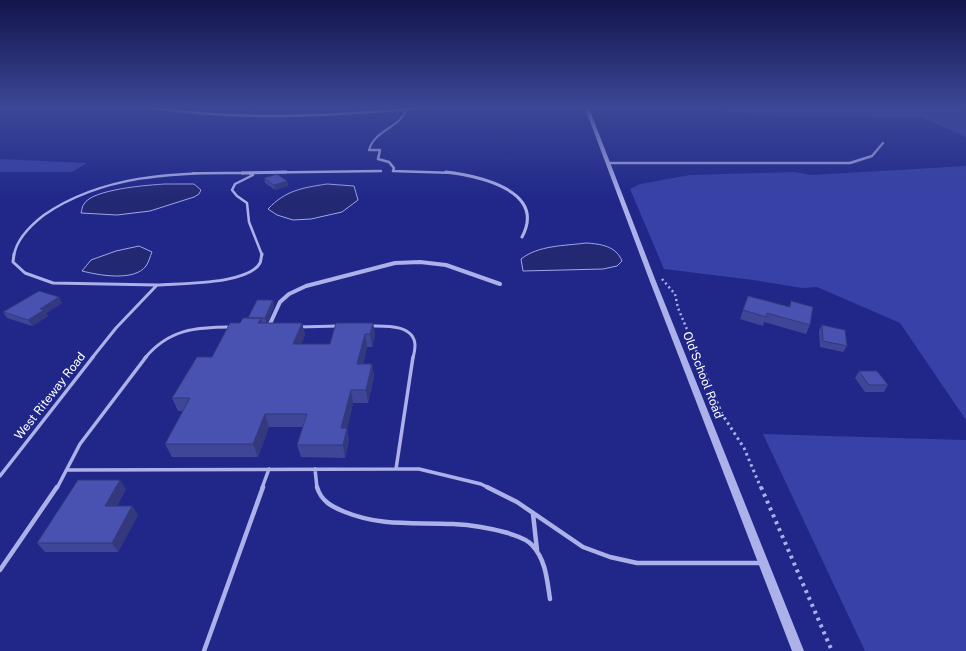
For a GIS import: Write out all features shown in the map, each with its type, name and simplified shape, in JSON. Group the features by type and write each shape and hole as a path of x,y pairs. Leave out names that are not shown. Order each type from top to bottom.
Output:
{"street":[{"name":"Old School Road","path":"599,138 654,286 798,651"},
{"path":"608,162 746,164 850,162 872,156 883,143"},
{"path":"369,150 380,150 378,158 389,162 394,168 393,171 463,174 496,183 519,197 526,208 528,223 522,237"},
{"path":"242,173 381,171"},
{"path":"268,327 280,302 289,294 306,286 395,263 408,262 440,264 500,284"}],"lane":[{"path":"369,150 370,143 374,138"},
{"path":"249,173 253,176 235,184 232,190 237,196 247,203 249,222 262,254 260,263 252,272 227,280 156,285 53,282 25,273 13,262 16,246 26,231 45,214 71,199 101,187 130,179 155,175 249,173"},
{"name":"West Riteway Road","path":"0,476 116,328 149,295 156,285"},
{"path":"292,327 348,326"},
{"path":"364,326 388,326 403,329 412,336 415,345 396,468"},
{"path":"0,570 54,493 68,470 80,444 147,356 166,340 183,331 203,327 240,327"},
{"path":"261,327 276,327"},
{"path":"204,651 269,469"},
{"path":"316,469 315,481 321,496 334,507 354,516 374,521 397,524 470,525 498,530 517,536 531,543 541,556 546,573 550,598"},
{"path":"68,470 419,469 481,484 517,502 583,548 610,557 637,563 763,563"},
{"path":"532,513 536,550"}],"path":[{"path":"661,277 676,294 678,308 722,414 744,448 832,651"}],"shaded area":[{"path":"0,159 87,163 72,172 0,172"},
{"path":"966,166 966,420 900,323 817,287 802,288 753,280 664,269 630,189 640,184 690,175 794,172 811,175"},
{"path":"194,184 201,190 199,194 194,197 150,211 117,215 81,213 82,207 89,199 109,191 147,185"},
{"path":"327,184 354,186 358,200 342,212 311,219 293,220 277,215 268,209 281,198 295,191"},
{"path":"586,243 602,245 612,249 622,261 617,266 603,269 523,271 521,259 528,254 552,247"},
{"path":"139,246 152,252 146,266 140,271 125,276 116,276 82,271 91,260 116,251"},
{"path":"763,434 966,440 966,651 865,651"}],"building":[{"path":"277,174 287,181 274,185 264,178"},
{"path":"39,291 59,297 40,309 44,310 28,320 3,312"},
{"path":"748,296 790,307 791,301 813,307 810,325 767,313 766,317 743,310"},
{"path":"257,300 273,300 265,318 248,318"},
{"path":"243,318 261,318 258,323 302,323 293,344 330,344 336,323 373,323 370,334 365,334 357,364 372,364 366,390 351,390 341,428 347,428 343,445 297,445 307,414 265,414 253,444 165,444 190,398 172,398 197,357 212,357 230,323 240,323"},
{"path":"822,325 845,330 847,346 823,341"},
{"path":"859,371 877,371 888,385 869,385"},
{"path":"78,480 120,480 105,506 132,506 112,543 37,543"}]}
